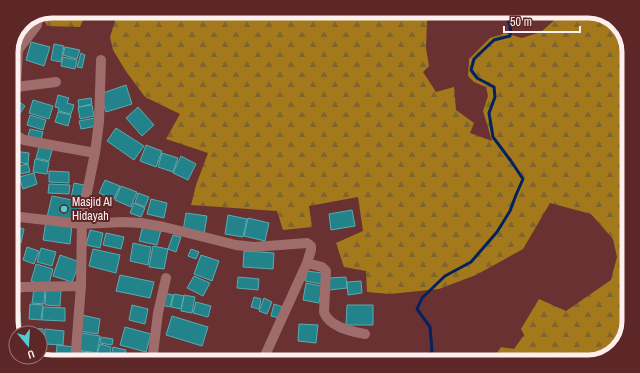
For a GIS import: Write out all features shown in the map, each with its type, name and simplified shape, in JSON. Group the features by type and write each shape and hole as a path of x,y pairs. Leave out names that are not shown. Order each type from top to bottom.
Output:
{"street":[{"path":"18,50 37,25 37,22"},
{"path":"76,355 81,286 81,224 95,153 99,122 101,60"},
{"path":"18,87 56,82"},
{"path":"18,137 31,142 95,153"},
{"path":"18,217 81,224 123,222 141,223 164,227 236,245 254,247 307,243 311,246 307,263 265,355"},
{"path":"307,263 322,267 326,271 325,317 329,321 350,331 365,334"},
{"path":"153,355 158,313 166,278"},
{"path":"18,288 81,286"}],"green space":[{"path":"84,18 80,27 47,26 44,19"},
{"path":"116,18 430,18 427,21 426,48 429,66 423,72 436,92 454,87 456,110 474,123 470,133 492,141 483,111 488,96 486,87 474,82 468,76 469,59 490,38 505,33 522,38 541,32 557,18 588,18 597,19 605,23 612,28 617,35 622,49 622,321 621,330 617,338 612,345 597,354 496,355 501,347 514,349 524,335 521,329 539,299 566,311 611,280 617,257 613,239 591,214 550,203 523,249 476,275 439,289 390,294 367,292 366,271 344,267 336,243 363,231 358,197 309,206 312,227 283,230 277,211 191,205 196,185 208,153 166,139 180,114 145,97 125,70 113,50 110,37"}],"building":[{"path":"31,42 50,47 44,66 26,60"},
{"path":"54,44 64,46 61,62 51,60"},
{"path":"65,47 80,50 77,59 63,55"},
{"path":"81,53 85,55 82,68 77,67"},
{"path":"63,57 77,60 75,69 61,66"},
{"path":"126,85 132,104 106,112 100,94"},
{"path":"58,95 69,98 67,103 74,105 71,114 58,111 59,108 55,107"},
{"path":"91,98 92,104 79,107 78,100"},
{"path":"33,100 53,106 49,119 29,113"},
{"path":"18,101 25,106 18,116"},
{"path":"92,105 94,116 80,119 78,107"},
{"path":"138,107 154,125 142,136 126,118"},
{"path":"58,112 71,115 68,126 55,122"},
{"path":"30,115 46,120 43,130 27,125"},
{"path":"95,118 97,126 81,129 79,121"},
{"path":"116,128 144,146 134,160 107,141"},
{"path":"30,129 43,132 40,143 27,139"},
{"path":"40,144 53,147 49,161 36,158"},
{"path":"146,145 162,151 156,167 140,161"},
{"path":"18,152 29,153 28,164 18,162"},
{"path":"162,153 178,158 173,172 158,167"},
{"path":"181,156 196,164 188,180 173,173"},
{"path":"35,159 49,162 47,174 33,172"},
{"path":"28,164 30,172 18,174 18,166"},
{"path":"49,171 69,172 69,183 49,182"},
{"path":"34,173 37,184 23,189 19,177"},
{"path":"105,180 120,186 114,199 99,193"},
{"path":"74,183 84,185 81,199 71,198"},
{"path":"49,184 70,185 69,194 48,193"},
{"path":"121,186 137,192 131,207 115,200"},
{"path":"138,193 149,197 145,207 135,203"},
{"name":"Masjid Al Hidayah","path":"52,196 82,202 77,223 47,217"},
{"path":"151,199 167,203 164,218 147,214"},
{"path":"134,203 145,208 141,217 130,213"},
{"path":"352,210 355,226 331,230 329,214"},
{"path":"186,213 207,216 204,234 183,231"},
{"path":"228,215 247,219 243,237 225,234"},
{"path":"248,218 269,223 265,241 244,236"},
{"path":"46,221 72,225 70,244 43,240"},
{"path":"143,225 161,230 157,245 139,241"},
{"path":"18,228 24,229 21,243 18,242"},
{"path":"90,230 103,233 100,248 86,245"},
{"path":"106,233 124,237 121,249 103,245"},
{"path":"173,235 181,237 176,252 168,249"},
{"path":"133,243 151,247 148,265 130,261"},
{"path":"153,246 168,249 164,269 149,267"},
{"path":"27,247 39,251 34,264 23,260"},
{"path":"41,248 56,252 52,266 37,262"},
{"path":"93,249 120,255 116,273 89,266"},
{"path":"191,249 199,252 196,259 188,256"},
{"path":"244,251 274,253 273,269 243,267"},
{"path":"60,255 80,262 72,282 53,276"},
{"path":"201,255 219,261 212,281 194,274"},
{"path":"36,264 53,269 48,287 31,281"},
{"path":"307,271 322,273 322,284 305,281"},
{"path":"120,275 154,282 150,298 116,291"},
{"path":"194,276 210,283 203,296 187,288"},
{"path":"238,277 259,279 258,290 237,288"},
{"path":"346,277 347,288 329,290 328,278"},
{"path":"361,281 362,293 348,295 347,282"},
{"path":"306,283 322,286 319,303 303,300"},
{"path":"34,288 45,289 44,304 32,303"},
{"path":"46,289 61,290 60,306 45,305"},
{"path":"164,293 173,295 170,307 161,305"},
{"path":"174,294 184,296 181,309 171,307"},
{"path":"184,295 195,297 192,313 181,311"},
{"path":"254,297 261,299 259,309 251,307"},
{"path":"264,298 272,302 267,314 259,311"},
{"path":"196,302 211,306 208,317 193,313"},
{"path":"30,304 43,305 41,320 29,319"},
{"path":"274,304 283,307 279,318 271,316"},
{"path":"132,305 148,309 145,324 129,320"},
{"path":"347,305 373,305 373,325 346,325"},
{"path":"43,307 65,308 65,321 42,320"},
{"path":"18,312 20,312 21,325 18,325"},
{"path":"82,315 100,319 98,334 79,331"},
{"path":"172,316 208,327 202,346 166,335"},
{"path":"299,324 318,325 316,343 298,341"},
{"path":"125,327 151,334 146,352 120,345"},
{"path":"48,329 64,331 63,345 48,344"},
{"path":"81,333 100,336 97,353 78,350"},
{"path":"101,337 113,339 112,345 100,343"},
{"path":"100,344 111,347 110,355 97,355"},
{"path":"57,345 75,347 74,355 56,355"},
{"path":"113,347 126,350 125,355 111,355"},
{"path":"77,351 97,354 97,355 77,355"}],"waterway":[{"path":"429,355 432,351 430,327 417,309 422,298 445,276 471,262 497,232 510,211 523,179 493,137 489,113 495,97 494,87 477,78 471,70 474,59 494,40 510,36 511,28 506,18"}],"place":[{"name":"Masjid Al Hidayah","path":"64,209"}]}
